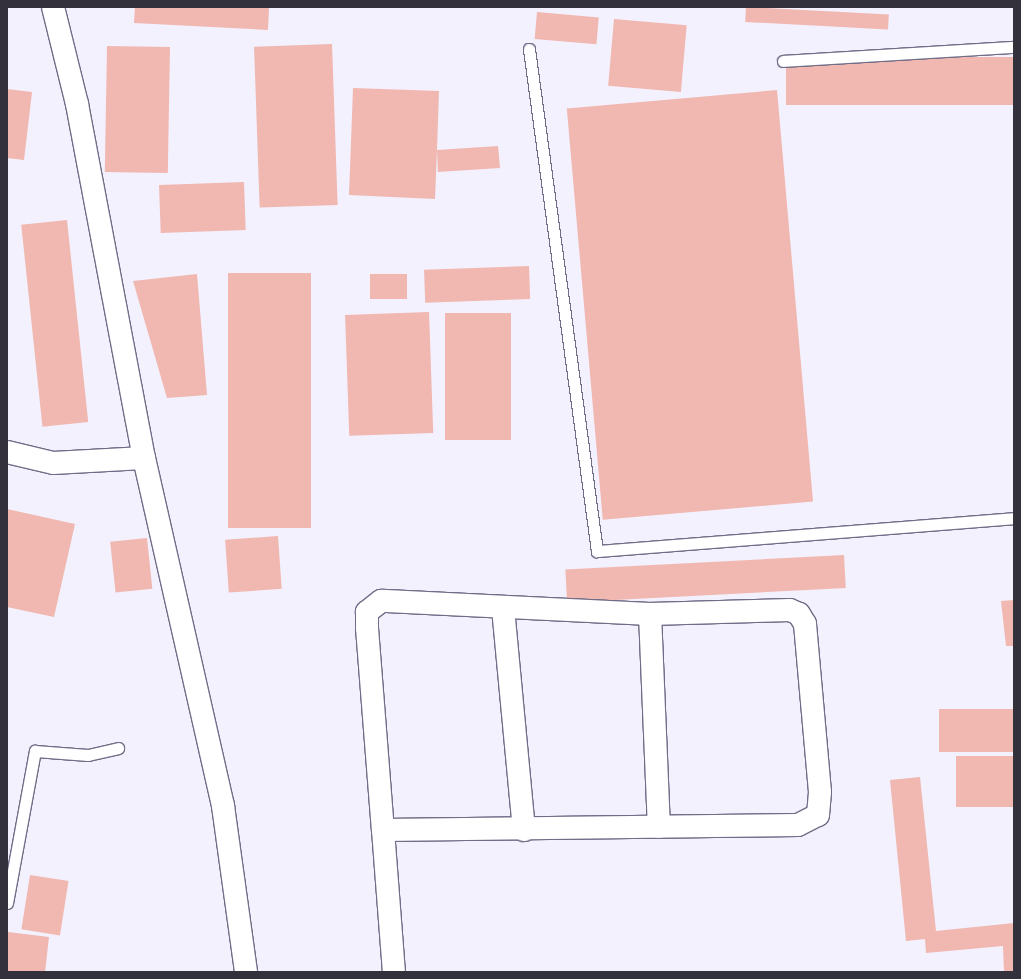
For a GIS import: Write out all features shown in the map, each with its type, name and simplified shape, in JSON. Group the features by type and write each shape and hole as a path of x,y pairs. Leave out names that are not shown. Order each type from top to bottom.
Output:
{"street":[{"path":"53,7 77,104 144,458 223,806 246,972"},
{"path":"7,452 53,463 144,458"},
{"path":"382,830 524,830 798,825 818,815 820,792 805,624 799,614 790,610 650,614 381,601 367,612 382,830 394,972"},
{"path":"503,608 524,830"},
{"path":"650,614 659,827"}],"lane":[{"path":"783,61 1014,47"},
{"path":"529,49 596,551 1014,518"},
{"path":"7,903 35,751 88,755 118,748"}],"building":[{"path":"135,7 269,7 268,30 134,23"},
{"path":"746,7 889,14 888,29 745,22"},
{"path":"537,12 599,17 596,44 535,39"},
{"path":"614,19 687,25 681,92 608,86"},
{"path":"332,44 338,205 260,208 254,47"},
{"path":"107,46 170,47 168,173 105,172"},
{"path":"786,57 1014,57 1014,105 786,105"},
{"path":"353,88 439,91 435,199 349,195"},
{"path":"7,89 32,92 24,160 7,158"},
{"path":"777,90 813,501 603,520 567,108"},
{"path":"498,146 500,168 438,172 437,150"},
{"path":"244,182 246,230 161,233 159,185"},
{"path":"67,220 88,422 42,427 21,225"},
{"path":"529,266 530,299 425,303 424,270"},
{"path":"228,273 311,273 311,528 228,528"},
{"path":"197,274 207,395 167,398 133,281"},
{"path":"370,274 407,274 407,299 370,299"},
{"path":"429,312 433,433 349,436 345,315"},
{"path":"445,313 511,313 511,440 445,440"},
{"path":"7,509 75,524 54,617 7,607"},
{"path":"278,536 282,589 229,593 225,540"},
{"path":"147,538 152,589 116,593 110,542"},
{"path":"844,555 846,588 567,603 565,570"},
{"path":"1014,600 1014,646 1006,646 1001,601"},
{"path":"939,709 1014,709 1014,752 939,752"},
{"path":"956,756 1014,756 1014,807 956,807"},
{"path":"920,777 936,931 1014,923 1014,972 1004,972 1003,946 926,953 925,939 906,941 890,780"},
{"path":"30,875 69,881 60,935 21,929"},
{"path":"8,932 49,937 45,972 7,972"}]}
